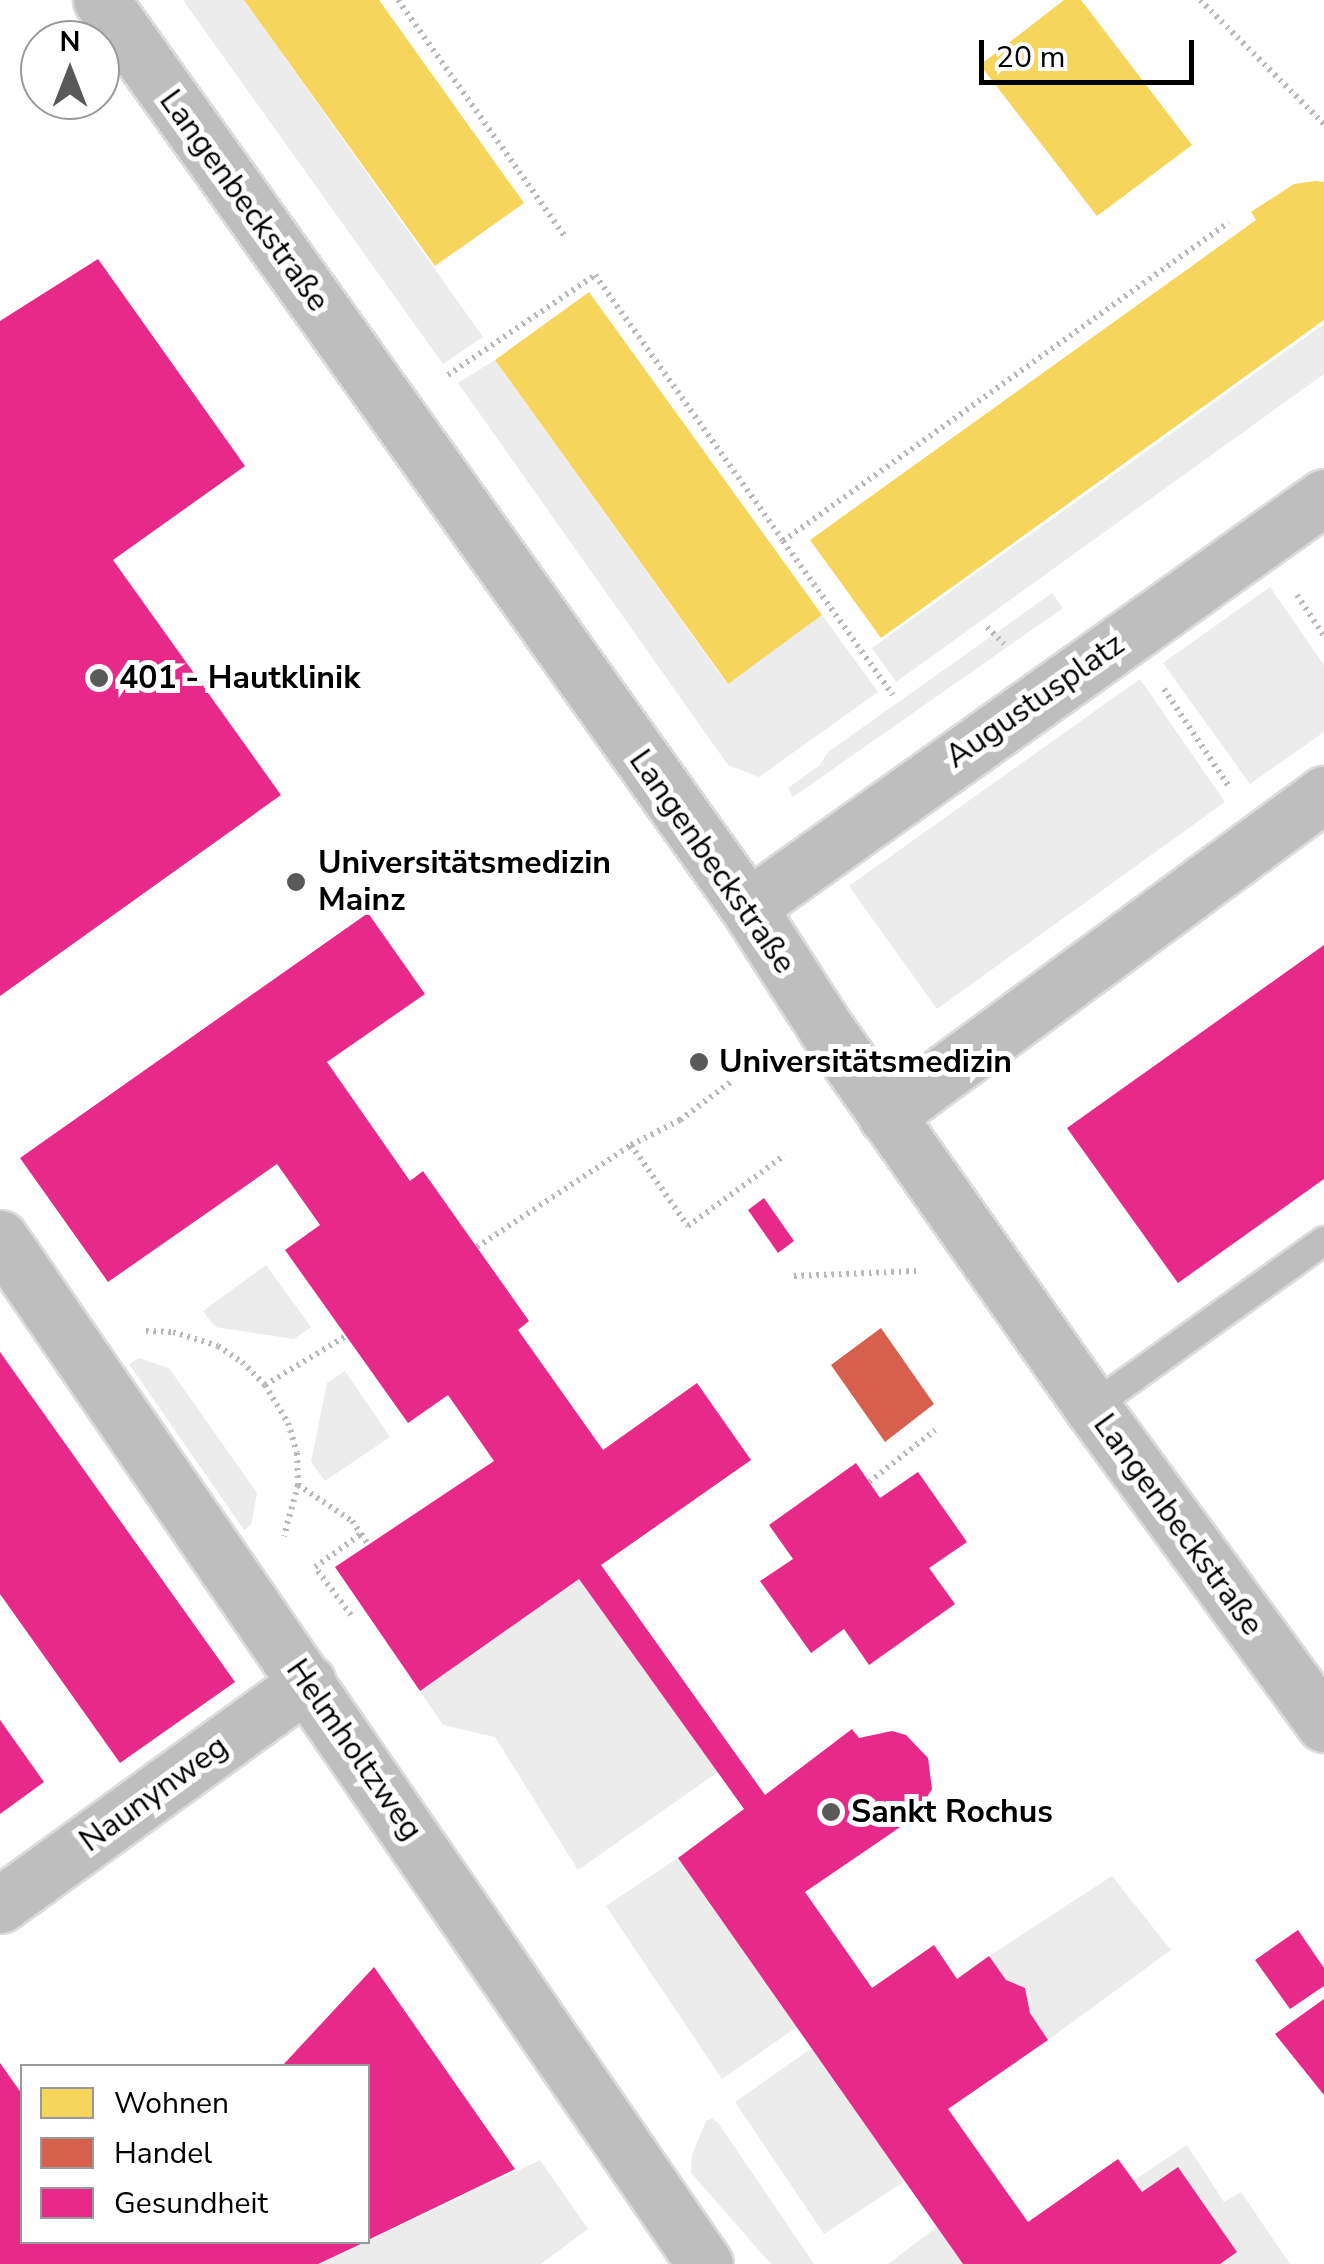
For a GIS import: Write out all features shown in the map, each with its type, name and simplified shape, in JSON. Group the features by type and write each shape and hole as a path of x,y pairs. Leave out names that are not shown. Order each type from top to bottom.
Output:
{"street":[{"name":"Langenbeckstraße","path":"100,0 748,907 886,1116 1092,1407 1324,1724"},
{"name":"Augustusplatz","path":"748,907 1324,496"},
{"path":"886,1116 1324,794"},
{"name":"Helmholtzweg","path":"0,1238 705,2264"},
{"name":"Naunynweg","path":"0,1906 308,1682"}],"lane":[{"path":"1092,1407 1324,1241"}],"path":[{"path":"398,0 566,238"},
{"path":"1200,0 1324,124"},
{"path":"783,541 1229,222"},
{"path":"439,381 594,275 893,695"},
{"path":"1286,580 1324,636"},
{"path":"1156,676 1230,788"},
{"path":"477,1247 632,1145 680,1120 733,1080"},
{"path":"632,1145 688,1226 785,1156"},
{"path":"794,1276 912,1274"},
{"path":"78,1350 112,1336 173,1332 218,1346 264,1384 288,1423 298,1485 290,1528 264,1567 239,1588"},
{"path":"264,1384 346,1336"},
{"path":"869,1482 934,1430"},
{"path":"298,1485 352,1520 368,1544"},
{"path":"351,1615 315,1567 361,1534"}],"shaded area":[{"path":"183,0 244,0 483,337 443,364"},
{"path":"1324,324 1324,374 896,682 872,648"},
{"path":"495,360 727,684 822,615 878,692 759,777 728,765 458,383"},
{"path":"1270,587 1324,665 1324,732 1250,784 1163,663"},
{"path":"1052,593 1063,608 793,797 788,788 820,765 828,752"},
{"path":"1140,679 1225,802 937,1009 849,886"},
{"path":"266,1265 311,1327 294,1339 215,1327 203,1311"},
{"path":"139,1358 169,1368 257,1493 251,1525 244,1530 129,1364"},
{"path":"345,1371 390,1437 325,1481 311,1462 327,1383"},
{"path":"579,1579 718,1772 578,1870 495,1737 443,1725 420,1691"},
{"path":"678,1858 797,2027 722,2079 606,1906"},
{"path":"1112,1876 1171,1950 1048,2040 1030,2013 1025,1989 1006,1980 989,1956"},
{"path":"812,2048 905,2181 824,2234 735,2102"},
{"path":"712,2118 814,2264 771,2264 691,2173 692,2155 706,2121"},
{"path":"1187,2145 1224,2202 1241,2192 1290,2264 1220,2264 1237,2252 1179,2168 1142,2192 1133,2181"},
{"path":"540,2160 588,2229 541,2264 318,2264 361,2244 370,2244 370,2240"},
{"path":"937,2227 963,2264 888,2264"}],"building: Wohnen":[{"path":"244,0 379,0 524,203 435,266"},
{"path":"1064,0 1081,0 1192,145 1097,216 980,65"},
{"path":"1324,182 1324,320 881,638 810,540 1256,220 1251,212 1294,184"},
{"path":"589,292 822,615 728,684 495,360"}],"building: Handel":[{"path":"881,1328 934,1404 885,1442 831,1365"}],"building: Gesundheit":[{"name":"401 - Hautklinik","path":"98,259 245,466 113,560 281,795 0,996 0,321"},
{"path":"368,913 425,994 327,1062 410,1181 423,1171 529,1321 518,1330 603,1450 697,1383 751,1460 601,1565 765,1795 852,1729 859,1738 892,1731 906,1735 928,1758 932,1789 915,1817 805,1892 872,1988 934,1945 957,1979 989,1956 1006,1980 1025,1988 1030,2013 1048,2040 948,2109 1028,2222 1118,2159 1142,2192 1178,2167 1237,2252 1220,2264 963,2264 678,1858 744,1809 579,1579 420,1691 335,1567 494,1461 448,1395 408,1423 285,1250 320,1225 277,1164 108,1282 20,1158"},
{"path":"1324,945 1324,1179 1178,1283 1067,1128"},
{"path":"764,1198 794,1241 778,1253 748,1210"},
{"path":"0,1352 235,1682 120,1763 0,1594"},
{"path":"856,1463 880,1498 918,1472 967,1542 929,1568 955,1604 869,1665 844,1629 811,1653 760,1581 793,1559 769,1525"},
{"path":"0,1720 44,1782 0,1814"},
{"path":"1298,1930 1324,1968 1324,1986 1290,2009 1255,1960"},
{"path":"374,1967 515,2169 370,2239 370,2064 284,2064"},
{"path":"1324,1999 1324,2095 1275,2034"},
{"path":"0,2063 20,2091 20,2244 361,2244 318,2264 0,2264"}],"place":[{"name":"401 - Hautklinik","path":"99,678"},
{"name":"Universitätsmedizin Mainz","path":"296,882"},
{"name":"Universitätsmedizin","path":"699,1062"},
{"name":"Sankt Rochus","path":"831,1812"}]}
